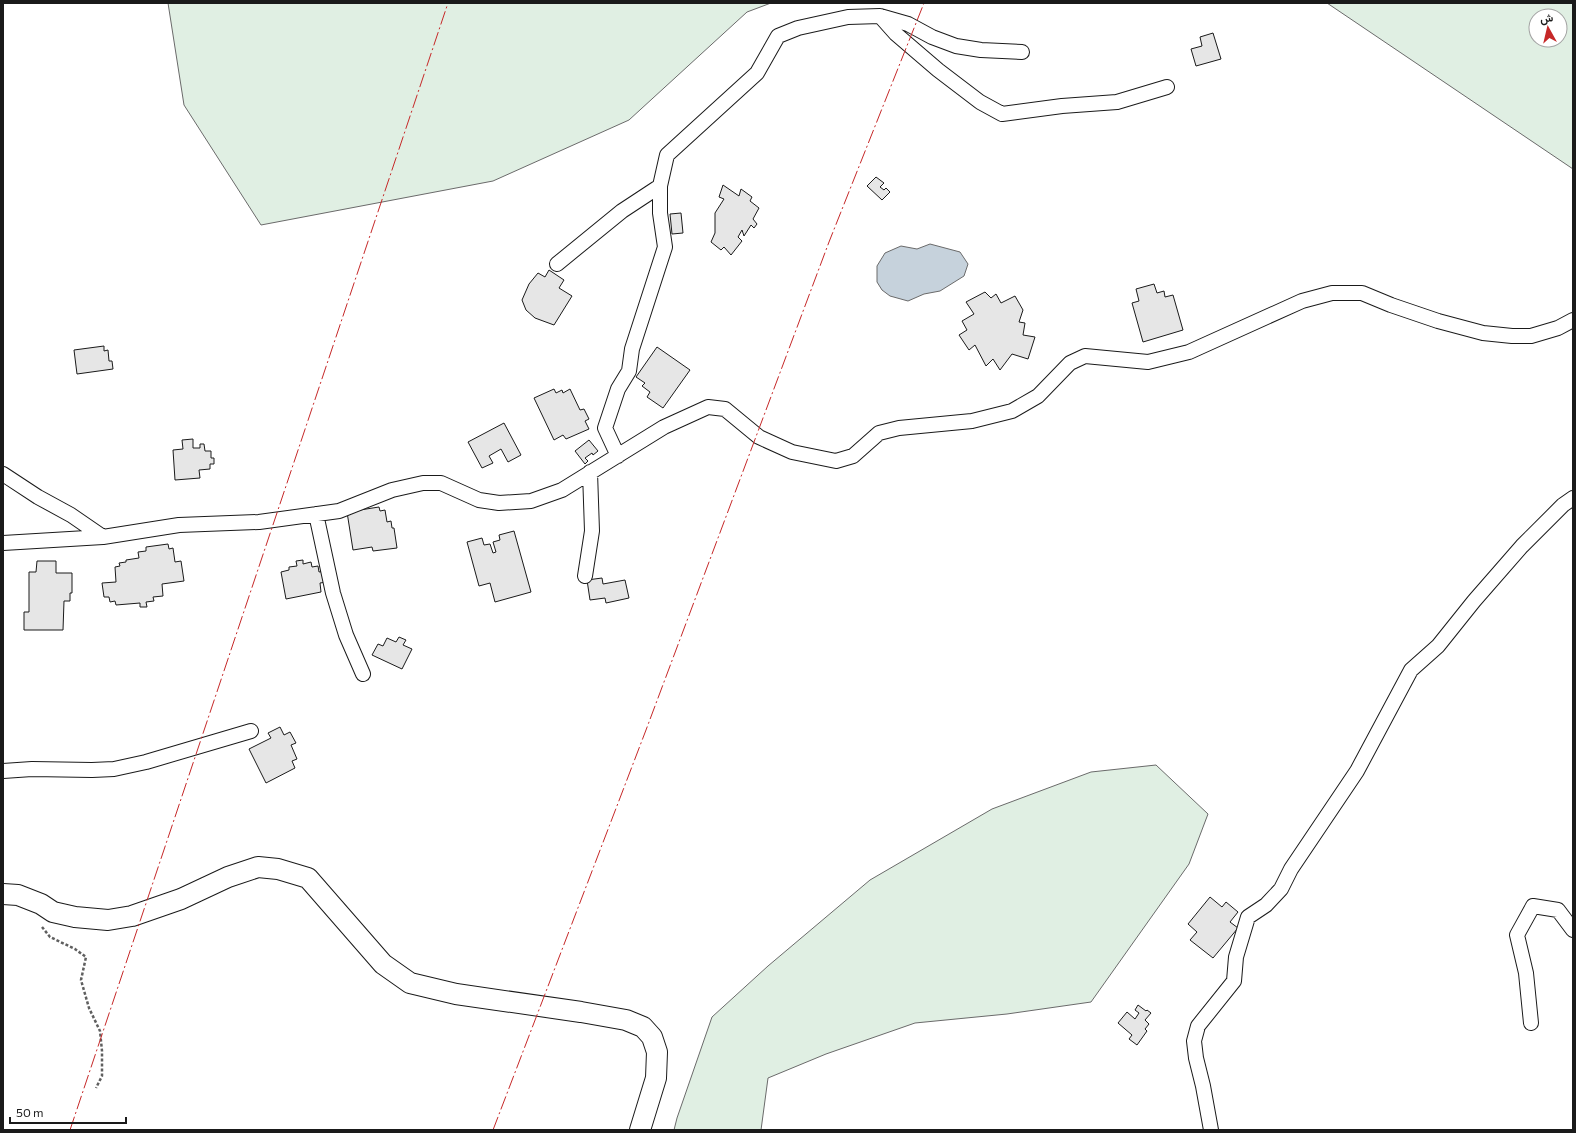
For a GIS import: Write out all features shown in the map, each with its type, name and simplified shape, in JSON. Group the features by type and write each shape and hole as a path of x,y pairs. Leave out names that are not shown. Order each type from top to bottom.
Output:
{"main road":[{"path":"3,894 18,895 41,904 53,912 75,917 108,920 132,916 181,899 228,876 258,867 278,869 308,878 384,964 410,983 456,994 626,1020 643,1027 652,1037 657,1052 656,1078 640,1130"}],"street":[{"path":"880,16 896,34 938,70 980,102 1002,114 1062,106 1117,102 1166,87"},
{"path":"618,456 605,428 618,389 630,371 632,349 665,247 660,213 660,186 667,155 757,73 778,36 798,28 848,17 880,16 908,24 932,37 956,46 981,50 1022,52"},
{"path":"557,264 622,211 660,186"},
{"path":"3,543 103,536 179,525 259,522 339,511 392,490 423,483 441,483 479,500 499,503 531,501 562,490 664,427 708,407 725,409 759,437 792,452 836,461 853,456 878,433 899,428 972,421 1012,411 1038,396 1070,363 1085,356 1148,362 1190,352 1302,301 1332,293 1362,292 1390,305 1438,321 1483,333 1531,336 1558,328 1573,320"},
{"path":"585,576 592,531 590,472"},
{"path":"3,474 38,498 71,515 103,536"},
{"path":"1210,1130 1194,1041 1198,1026 1234,981 1236,957 1248,917 1266,904 1281,889 1291,869 1357,772 1392,709 1411,670 1438,646 1474,601 1522,546 1563,505 1573,498"},
{"path":"316,514 333,593 346,635 363,674"},
{"path":"3,771 32,769 114,769 146,762 251,731"},
{"path":"1532,1023 1526,973 1517,935 1533,906 1558,910 1573,930"}],"path":[{"path":"41,926 50,937 75,949 86,957 81,980 88,1008 100,1031 102,1051 102,1076 96,1088"}],"green space":[{"path":"168,3 771,3 747,12 629,120 493,181 261,225 184,105"},
{"path":"1327,3 1573,3 1573,169"},
{"path":"1156,765 1208,814 1189,864 1091,1002 1007,1014 915,1023 826,1054 768,1078 761,1130 674,1130 712,1017 768,966 870,880 992,809 1091,772"}],"shaded area":[{"path":"930,244 960,252 968,264 964,276 940,291 924,294 908,301 890,296 882,290 877,282 877,266 885,253 901,246 917,249"}],"building":[{"path":"1213,33 1221,59 1196,66 1191,49 1202,46 1200,37"},
{"path":"876,177 884,183 880,187 884,190 886,188 890,192 882,200 867,186"},
{"path":"723,185 739,196 741,189 752,197 750,201 759,208 753,219 757,224 754,228 751,225 744,236 742,230 738,237 742,241 731,255 724,247 721,250 711,242 715,233 715,213 724,199 719,197"},
{"path":"681,213 683,233 672,234 670,214"},
{"path":"549,270 564,280 559,288 572,296 554,325 535,318 526,310 522,300 529,284 538,273 545,277"},
{"path":"1154,284 1157,293 1164,291 1165,297 1173,295 1183,330 1143,342 1132,303 1139,301 1136,289"},
{"path":"985,292 991,298 996,294 1001,303 1015,296 1023,310 1019,322 1025,323 1023,335 1035,337 1028,359 1012,354 1000,370 993,359 986,366 975,345 969,350 959,335 967,330 962,321 974,314 966,302"},
{"path":"104,346 104,351 108,350 109,361 112,361 113,369 77,374 74,350"},
{"path":"657,347 690,370 663,408 647,397 650,392 642,386 645,383 636,377"},
{"path":"554,389 556,393 562,390 563,393 570,389 580,410 584,409 589,419 585,421 589,429 566,439 563,435 554,440 534,398"},
{"path":"504,423 521,455 508,462 501,449 489,456 493,463 482,468 468,442"},
{"path":"193,439 193,448 200,448 200,444 204,444 205,451 211,451 211,458 214,458 214,464 210,464 210,469 199,470 200,478 175,480 173,450 183,449 182,440"},
{"path":"589,440 598,451 585,458 588,461 585,464 575,451"},
{"path":"379,507 380,511 385,510 387,522 391,521 392,528 394,528 397,548 373,551 372,547 353,550 347,512"},
{"path":"514,531 531,592 495,602 490,583 479,586 467,542 482,538 484,545 490,544 493,553 496,552 493,542 500,540 499,535"},
{"path":"168,544 169,549 173,548 175,562 181,561 184,581 162,584 163,596 153,597 154,601 146,602 147,607 140,607 140,603 116,605 115,601 110,602 109,597 104,597 102,583 116,582 115,567 120,566 119,563 126,562 126,560 139,558 138,552 146,551 146,547"},
{"path":"303,560 303,564 311,562 312,567 318,566 319,572 325,571 327,582 320,583 321,592 286,599 281,572 289,570 289,567 297,566 296,561"},
{"path":"37,561 56,561 56,573 72,573 72,593 70,593 70,601 64,601 63,630 24,630 24,612 29,612 29,572 36,572"},
{"path":"602,578 603,584 625,580 629,598 606,603 605,598 590,600 587,580"},
{"path":"399,637 406,640 403,645 412,649 402,669 372,655 378,644 383,646 387,638 396,642"},
{"path":"280,727 284,735 290,732 296,743 291,745 297,759 292,761 295,768 266,783 249,749 271,738 268,733"},
{"path":"1210,897 1222,907 1226,902 1238,912 1230,922 1238,928 1213,958 1190,940 1197,932 1188,924"},
{"path":"1138,1005 1151,1013 1145,1020 1149,1024 1145,1029 1147,1031 1137,1045 1129,1039 1132,1035 1118,1023 1127,1012 1135,1019 1139,1013 1135,1010"}],"power":[{"path":"70,1130 448,3"},
{"path":"493,1130 646,730 829,242 924,3"}]}
